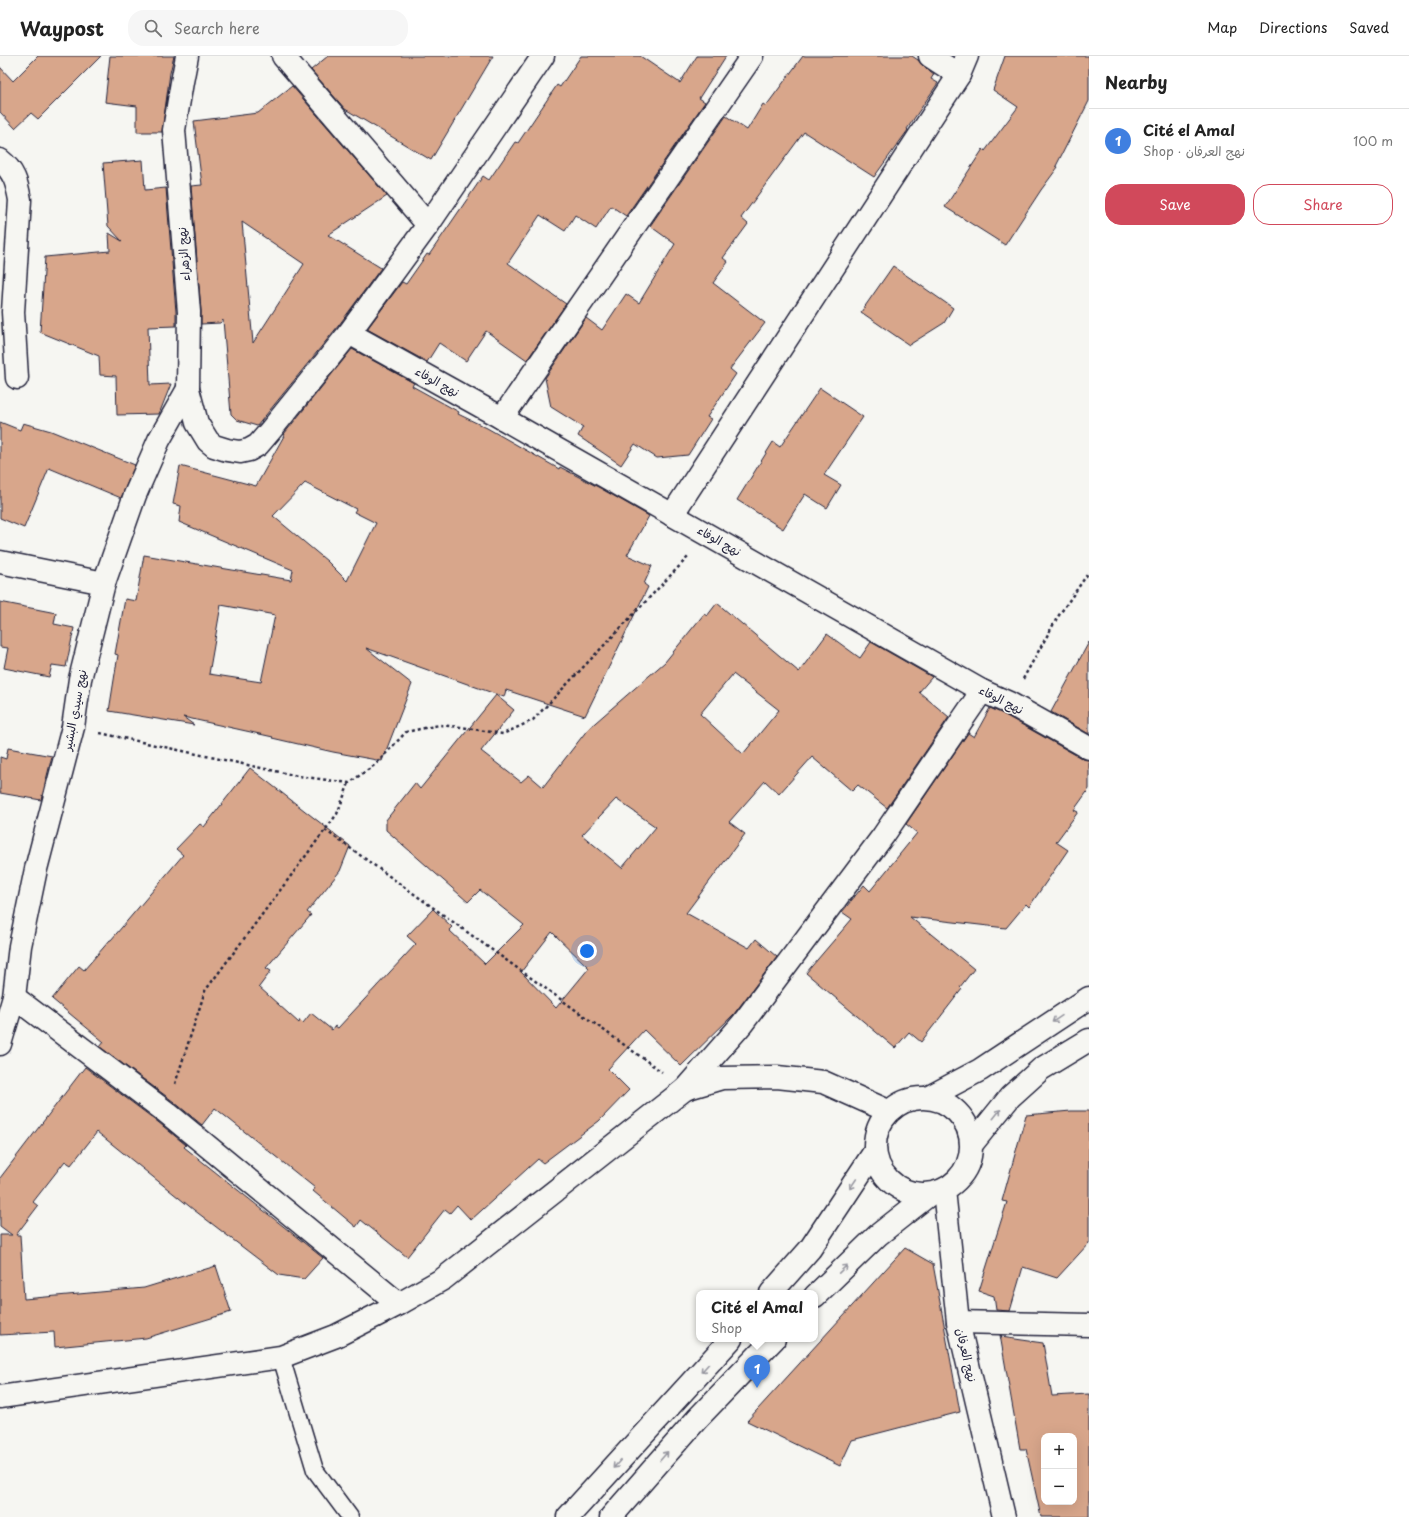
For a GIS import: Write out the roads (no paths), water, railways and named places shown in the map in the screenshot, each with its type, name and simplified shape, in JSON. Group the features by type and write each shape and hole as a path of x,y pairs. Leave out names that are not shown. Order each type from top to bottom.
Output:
{"street":[{"name":"نهج الزهراء","path":"187,56 174,130 189,312 188,389 200,429 208,441 214,446 240,452 249,450 258,445 349,333"},
{"path":"283,56 428,225"},
{"path":"349,333 428,225 543,56"},
{"path":"502,418 752,56"},
{"path":"672,515 963,66 930,56"},
{"path":"0,160 13,173 17,183 20,200 13,312 17,378"},
{"name":"نهج الوفاء","path":"349,333 709,535 982,692 1009,704 1089,748"},
{"name":"نهج سيدي البشير","path":"0,1044 14,996 20,946 36,869 73,726 80,679 104,583 135,495 159,440 188,389"},
{"path":"0,562 104,583"},
{"path":"0,1397 281,1357 336,1336 399,1304 443,1279 685,1089 742,1024 883,836 982,692"},
{"path":"14,996 166,1112 399,1304"},
{"path":"929,1097 980,1070 1089,998"},
{"path":"972,1144 1010,1097 1036,1074 1089,1040"},
{"path":"685,1089 722,1078 777,1077 823,1082 888,1111"},
{"path":"818,1293 878,1235 937,1192 956,1182 965,1171 970,1158 972,1144 969,1130 963,1118 954,1108 942,1101 929,1097 914,1098 900,1103 888,1111 880,1123 875,1137 875,1151 879,1166 888,1179 900,1188 914,1194 937,1192"},
{"path":"775,1290 810,1249 875,1151"},
{"name":"نهج العرفان","path":"937,1192 958,1322 1004,1517"},
{"path":"958,1322 1089,1325"},
{"path":"568,1517 728,1342"},
{"path":"611,1517 697,1419 771,1342"}],"lane":[{"path":"281,1357 315,1470 350,1517"}],"place":[{"name":"Cité el Amal","path":"757,1388"}]}
